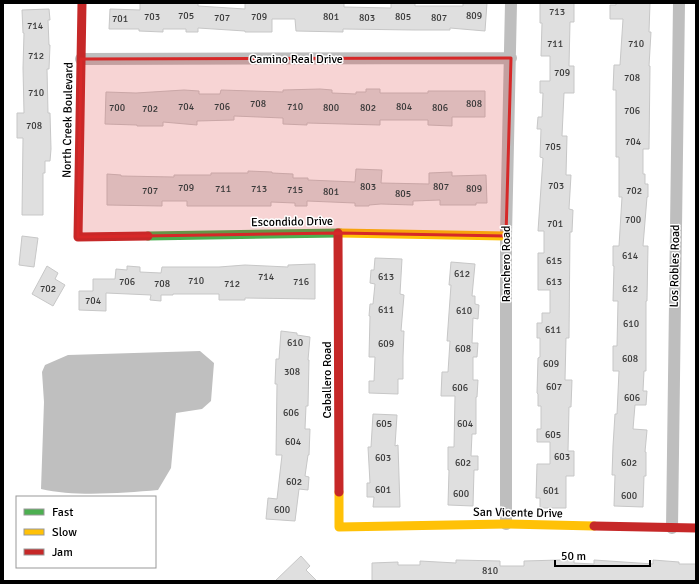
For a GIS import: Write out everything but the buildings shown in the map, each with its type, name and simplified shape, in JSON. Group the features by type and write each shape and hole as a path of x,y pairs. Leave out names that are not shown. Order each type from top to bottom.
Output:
{"street":[{"name":"North Creek Boulevard","path":"78,237 82,3"},
{"name":"Ranchero Road","path":"506,524 506,236 511,3"},
{"name":"Los Robles Road","path":"672,528 679,3"},
{"name":"Camino Real Drive","path":"82,59 510,58"},
{"name":"Escondido Drive","path":"78,237 338,233 506,236"},
{"name":"Caballero Road","path":"338,233 339,527"},
{"name":"San Vicente Drive","path":"339,527 506,524 696,528"}],"highlighted area":[{"path":"511,58 506,236 338,233 78,237 81,59"}],"shaded area":[{"path":"200,351 214,363 211,401 202,409 176,413 171,468 158,490 84,494 41,489 44,402 42,372 45,365 68,355"}],"traffic: fast":[{"path":"148,236 340,233"}],"traffic: slow":[{"path":"340,233 506,236"},
{"path":"339,492 339,527 506,524 594,526"}],"traffic: jam":[{"path":"82,3 78,237 148,236"},
{"path":"338,233 339,492"},
{"path":"594,526 696,528"}]}
